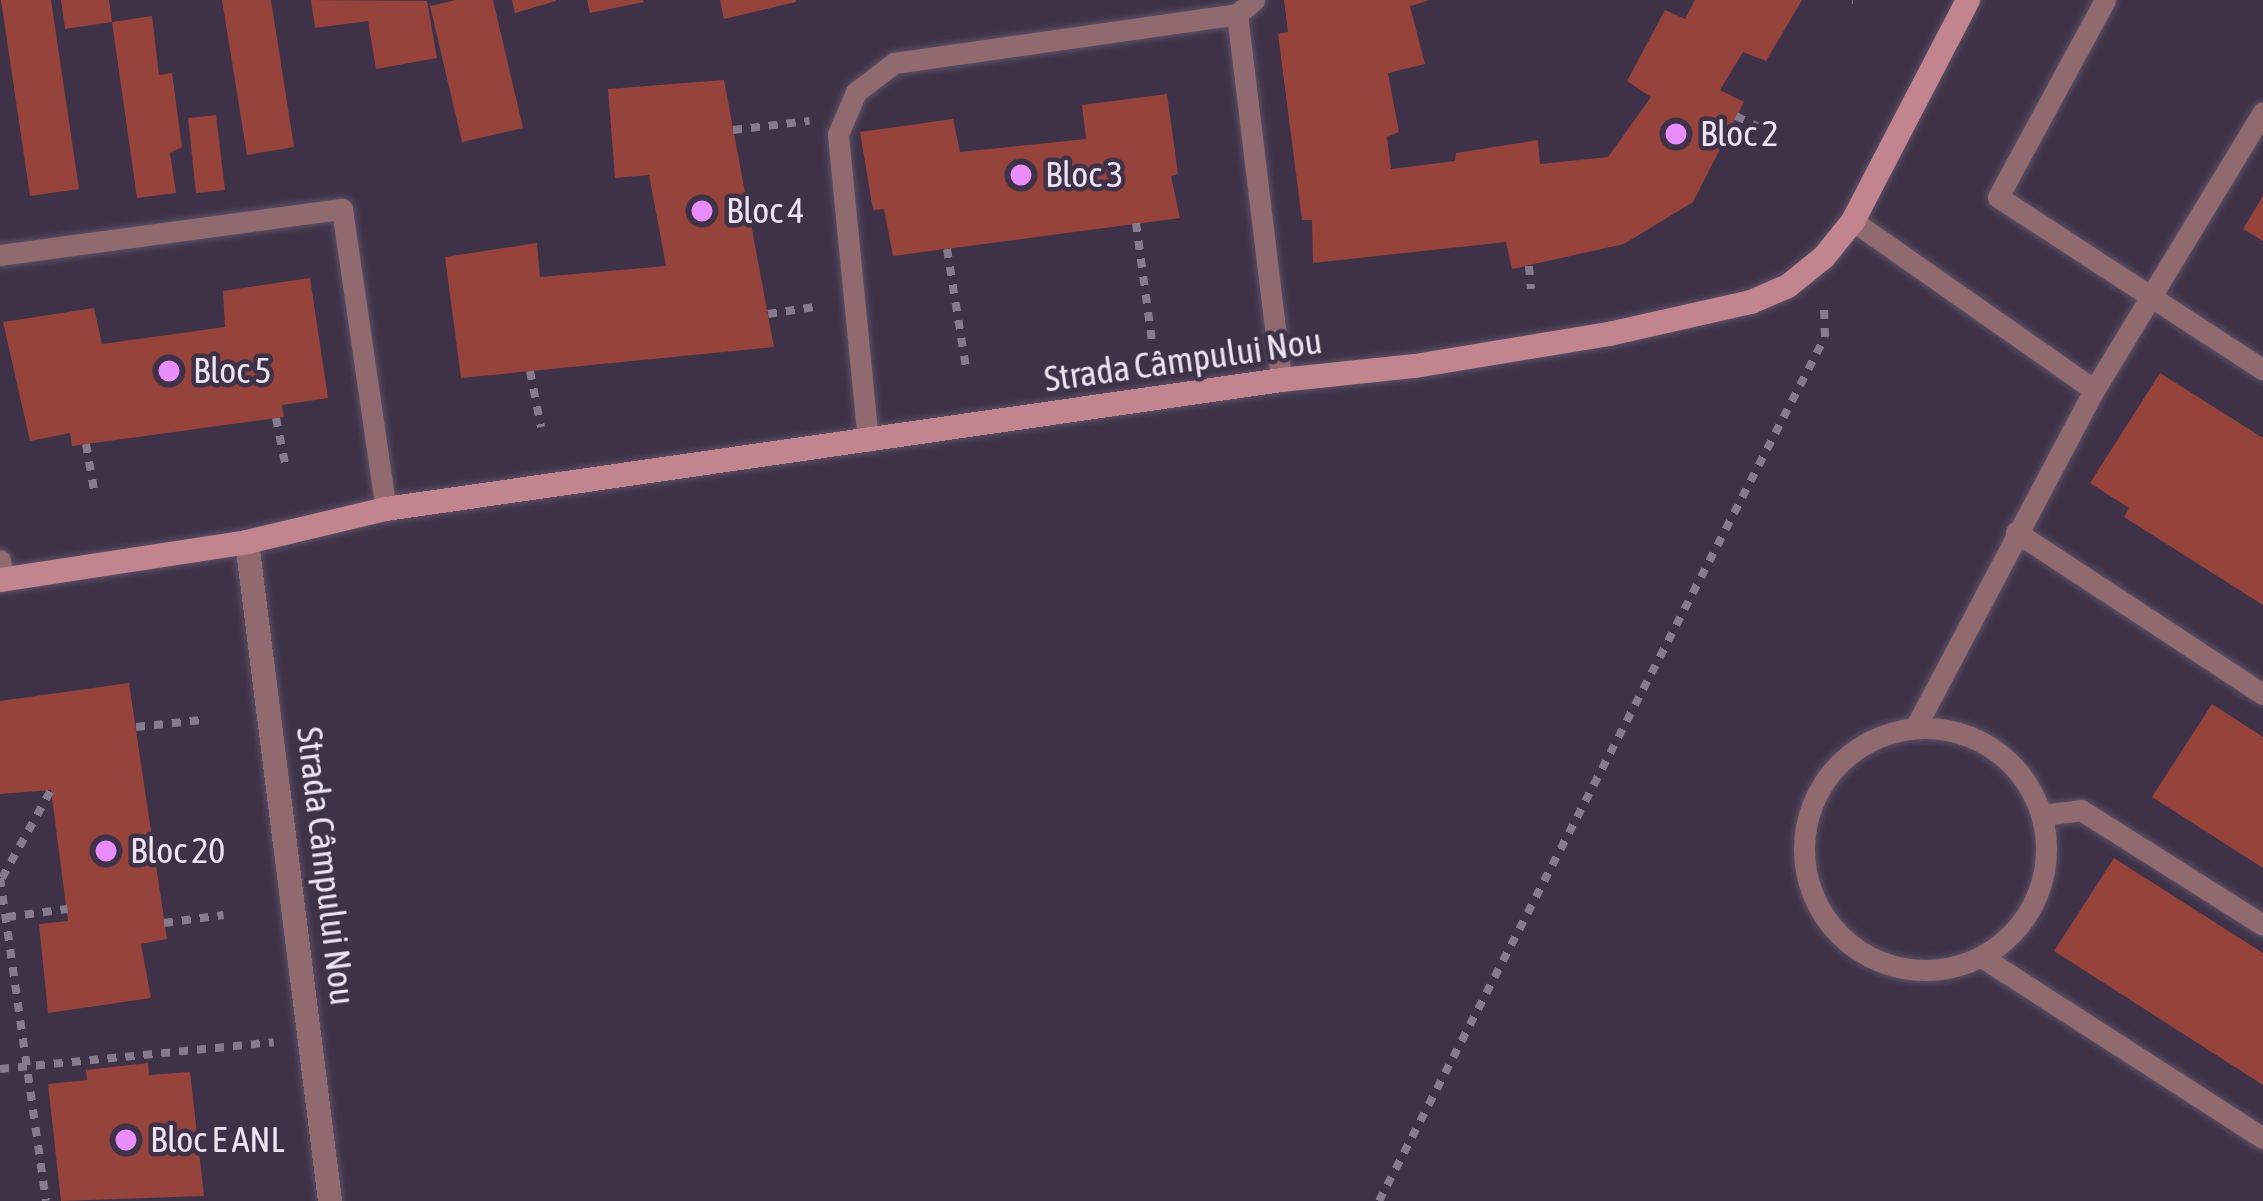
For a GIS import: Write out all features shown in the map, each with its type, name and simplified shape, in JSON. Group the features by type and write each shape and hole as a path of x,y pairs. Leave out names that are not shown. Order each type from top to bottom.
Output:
{"street":[{"name":"Strada Câmpului Nou","path":"1,573 247,542 386,509 1282,380 1414,366 1709,314 1788,286 1824,257 1853,221 1968,0"},
{"name":"Strada Câmpului Nou","path":"247,542 330,1201"}],"lane":[{"path":"2105,0 1998,196 2263,370"},
{"path":"868,441 838,134 856,92 894,64 1246,7 1282,380"},
{"path":"1915,728 2094,390 2263,112"},
{"path":"0,255 341,209 386,509"},
{"path":"1853,221 2094,390"},
{"path":"2016,532 2263,694"},
{"path":"1915,728 1957,732 1994,749 2024,778 2042,815 2047,856 2037,897 2015,931 1982,957 1944,970 1904,969 1867,956 1836,933 1814,901 1804,863 1805,824 1820,788 1861,748 1915,728"},
{"path":"2042,815 2080,810 2263,925"},
{"path":"1982,957 2263,1138"}],"path":[{"path":"1736,116 1781,138"},
{"path":"733,130 842,117"},
{"path":"1136,223 1152,340"},
{"path":"947,249 966,367"},
{"path":"1379,1201 1825,337 1824,257"},
{"path":"1529,266 1532,289"},
{"path":"768,314 854,301"},
{"path":"530,371 541,428"},
{"path":"276,418 285,463"},
{"path":"86,444 94,490"},
{"path":"136,727 202,720"},
{"path":"46,1201 1,878 51,790"},
{"path":"8,917 67,908"},
{"path":"164,922 223,915"},
{"path":"0,1069 312,1038"}],"building":[{"path":"1,0 51,0 79,189 30,196"},
{"path":"61,0 109,0 112,22 65,29"},
{"path":"222,0 271,0 294,147 247,155"},
{"path":"311,0 427,1 437,58 376,69 368,21 315,28"},
{"path":"493,0 523,128 462,142 430,6"},
{"path":"512,0 556,0 556,1 515,13"},
{"path":"587,0 643,0 644,2 590,13"},
{"path":"720,0 796,0 796,2 724,19"},
{"name":"Bloc 2","path":"1284,0 1430,0 1410,6 1425,64 1388,73 1399,132 1387,137 1391,169 1455,161 1456,153 1538,140 1540,164 1608,157 1651,97 1627,81 1665,10 1685,19 1695,0 1802,0 1766,61 1743,52 1720,90 1744,102 1693,202 1624,244 1512,269 1506,242 1313,263 1312,220 1302,220 1278,34 1288,32"},
{"path":"152,16 159,75 172,73 182,147 170,153 176,193 137,198 112,22"},
{"name":"Bloc 4","path":"724,80 774,347 461,378 445,257 537,243 540,277 666,266 649,175 615,178 608,89"},
{"name":"Bloc 3","path":"1167,94 1178,174 1171,176 1180,218 893,256 884,209 873,210 860,132 953,119 960,152 1086,139 1082,105"},
{"path":"216,115 225,190 196,193 188,118"},
{"path":"2263,196 2263,241 2243,229"},
{"name":"Bloc 5","path":"310,278 328,398 282,405 284,417 72,446 70,433 30,441 3,322 94,308 102,344 225,327 223,291"},
{"path":"2160,373 2263,438 2263,605 2124,517 2129,508 2090,483"},
{"name":"Bloc 20","path":"129,683 167,939 141,944 151,998 48,1013 39,924 68,921 51,790 0,794 0,701"},
{"path":"2212,704 2263,737 2263,868 2152,797"},
{"path":"2114,858 2263,953 2263,1085 2054,951"},
{"name":"Bloc E ANL","path":"148,1063 149,1075 190,1072 204,1196 61,1201 48,1084 87,1080 86,1070"}],"place":[{"name":"Bloc 2","path":"1676,134"},
{"name":"Bloc 3","path":"1021,175"},
{"name":"Bloc 4","path":"702,211"},
{"name":"Bloc 5","path":"169,371"},
{"name":"Bloc 20","path":"106,851"},
{"name":"Bloc E ANL","path":"126,1140"}]}
